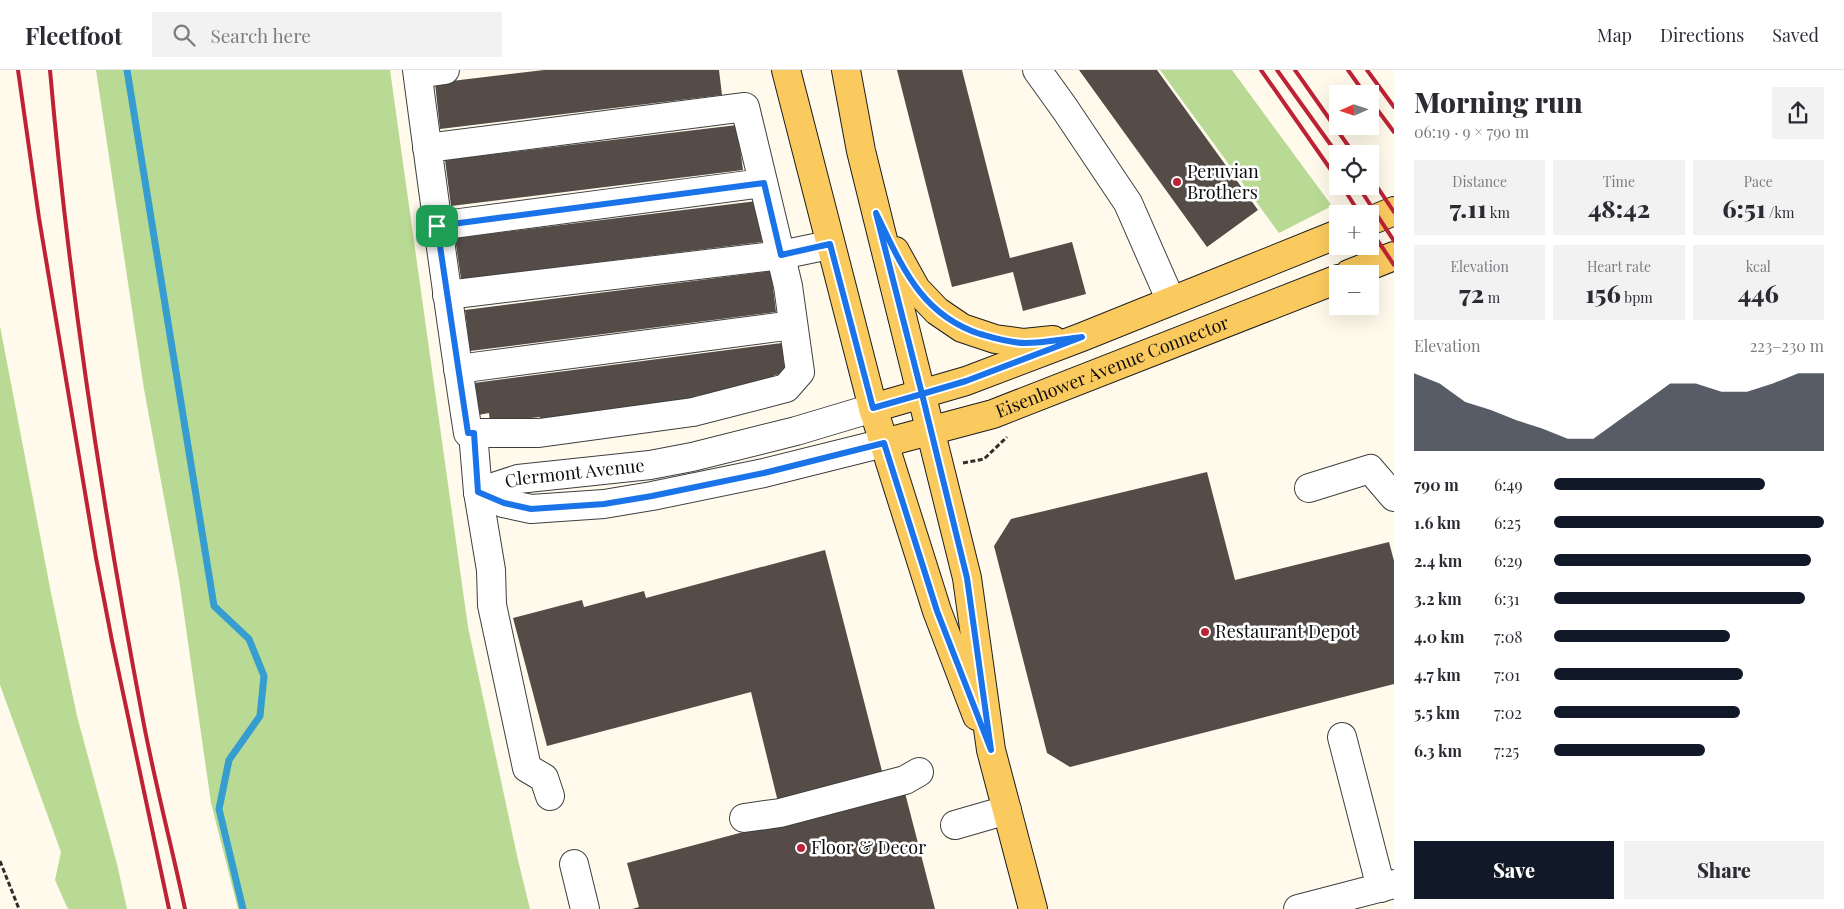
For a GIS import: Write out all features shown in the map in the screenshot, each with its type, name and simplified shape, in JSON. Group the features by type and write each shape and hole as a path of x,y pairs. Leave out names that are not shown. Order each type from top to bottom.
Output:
{"main road":[{"path":"786,70 873,408 937,611 991,750 1033,909"},
{"path":"846,70 861,151 967,578 991,750"},
{"path":"1379,217 1394,211"},
{"path":"876,213 900,263 916,288 937,311 962,328 995,339 1024,343 1082,337"},
{"path":"873,408 966,381 1082,337 1329,238"},
{"path":"1372,265 1394,256"},
{"name":"Eisenhower Avenue Connector","path":"884,443 1003,410 1329,282"}],"street":[{"path":"427,148 745,106 788,286 800,372 786,388 694,412 538,433 468,433 437,226 427,148 418,72 446,70"},
{"path":"1036,70 1065,109 1128,203 1171,301"},
{"path":"437,226 764,183"},
{"path":"447,295 781,255 830,244"},
{"path":"458,369 794,325"},
{"name":"Clermont Avenue","path":"478,492 518,479 650,465 692,457 796,431 873,408"},
{"path":"474,433 478,492 491,570 492,605 528,768 544,778 550,796"},
{"name":"Clermont Avenue","path":"478,492 504,503 531,509 604,504 764,473 884,443"},
{"path":"1309,488 1370,469 1394,496"},
{"path":"1298,909 1388,886 1342,737"},
{"path":"744,818 780,813 905,780 919,772"},
{"path":"955,825 1007,810"},
{"path":"574,864 585,909"}],"path":[{"path":"0,861 19,909"}],"green space":[{"path":"96,70 390,70 468,627 530,909 238,909 211,803 179,579 144,389"},
{"path":"1160,70 1232,70 1331,205 1279,233"},
{"path":"0,326 51,593 77,716 117,864 127,909 69,909 67,907 55,880 61,852 0,685"}],"building":[{"path":"544,70 719,70 722,95 440,129 435,83"},
{"path":"897,70 962,70 1010,258 1072,242 1086,294 1023,311 1013,272 952,287"},
{"path":"1079,70 1157,70 1258,210 1207,247"},
{"path":"737,125 743,170 451,206 445,160"},
{"path":"757,201 762,242 461,279 455,238"},
{"path":"771,271 776,312 470,351 465,310"},
{"path":"782,343 785,374 774,375 775,380 745,384 745,389 695,396 695,401 541,421 540,417 490,423 489,413 478,415 474,383"},
{"name":"Restaurant Depot","path":"1207,472 1235,580 1389,542 1394,561 1394,684 1070,767 1047,753 994,546 1011,519"},
{"path":"825,550 883,775 778,802 751,692 547,746 513,618 582,600 584,607 644,591 646,598"},
{"name":"Floor & Decor","path":"904,789 935,909 632,909 639,907 627,863"}],"waterway":[{"path":"127,70 214,606 249,639 264,676 260,716 229,760 219,809 243,909"}],"railway":[{"path":"18,70 39,218 96,558 169,909"},
{"path":"50,70 77,316 101,481 144,725 185,909"},
{"path":"1261,70 1329,167"},
{"path":"1277,70 1331,145"},
{"path":"1295,70 1348,145"},
{"path":"1348,70 1359,85"},
{"path":"1367,70 1394,107"},
{"path":"1379,112 1394,132"},
{"path":"1379,190 1394,212"},
{"path":"1348,195 1354,205"},
{"path":"1364,195 1394,241"},
{"path":"1379,242 1394,265"}],"place":[{"name":"Peruvian Brothers","path":"1177,182"},
{"name":"Restaurant Depot","path":"1205,632"},
{"name":"Floor & Decor","path":"801,848"}],"route":[{"path":"437,226 468,433 474,433 478,492 504,503 531,509 604,504 764,473 884,443 937,611 991,750 979,650 967,578 922,394 966,381 1082,337 1024,343 995,339 962,328 937,311 916,288 900,263 876,213 922,394 873,408 830,244 781,255 764,183 437,226"}]}
